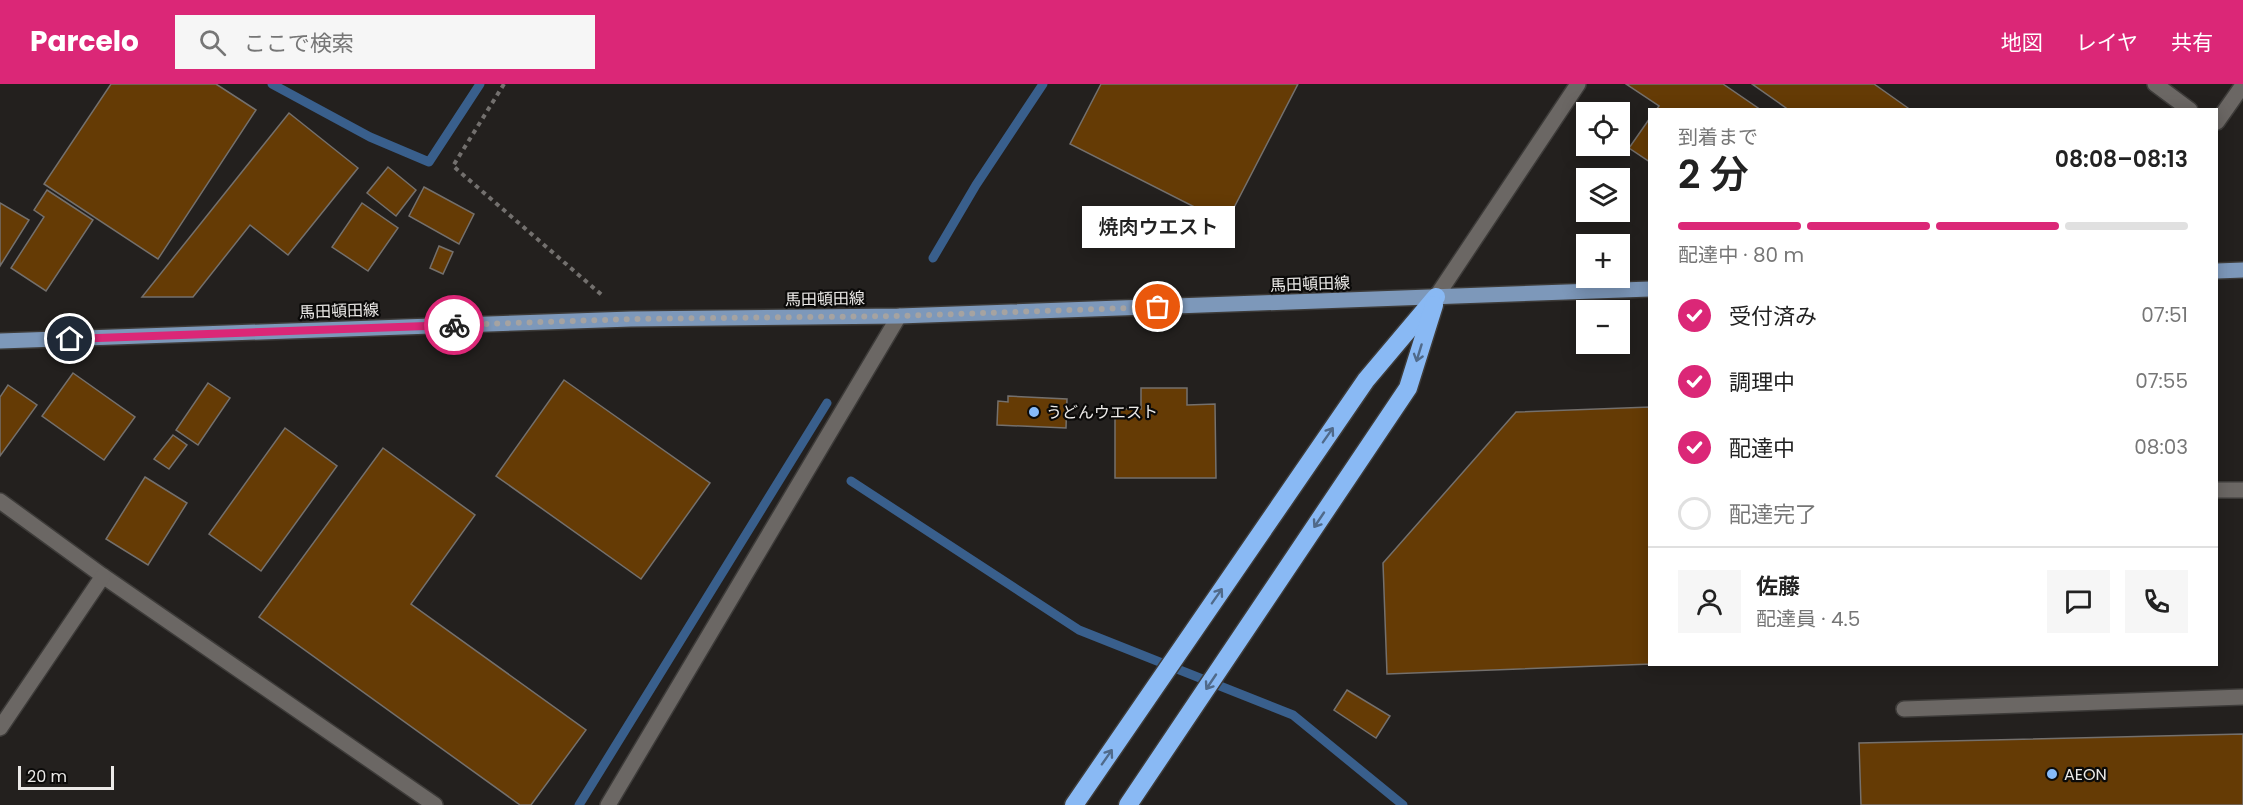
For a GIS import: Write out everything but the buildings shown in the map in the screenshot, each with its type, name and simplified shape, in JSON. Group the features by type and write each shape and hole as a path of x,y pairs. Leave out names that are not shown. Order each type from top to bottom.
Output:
{"highway":[{"path":"1074,805 1366,380 1436,297"},
{"path":"1128,805 1408,388 1436,297"}],"main road":[{"path":"2218,271 2243,270"},
{"name":"馬田頓田線","path":"0,341 631,319 899,316 1648,290"}],"street":[{"path":"1436,297 1578,84"},
{"path":"2155,84 2187,108"},
{"path":"2218,121 2243,85"},
{"path":"608,805 899,316"},
{"path":"2218,490 2243,490"},
{"path":"0,501 103,576 435,805"},
{"path":"0,728 103,576"},
{"path":"1904,709 2243,697"}],"path":[{"path":"504,84 453,166 631,319"}],"waterway":[{"path":"272,84 370,137 429,162 480,84"},
{"path":"933,258 976,185 1043,84"},
{"path":"579,805 827,403"},
{"path":"851,481 1079,630 1293,715 1403,805"}],"way so far":[{"path":"454,325 631,319 899,316 1158,307"}],"place":[{"name":"焼肉ウエスト","path":"1158,307"},
{"name":"うどんウエスト","path":"1034,412"},
{"name":"AEON","path":"2052,774"}],"route":[{"path":"70,339 454,325"}]}
